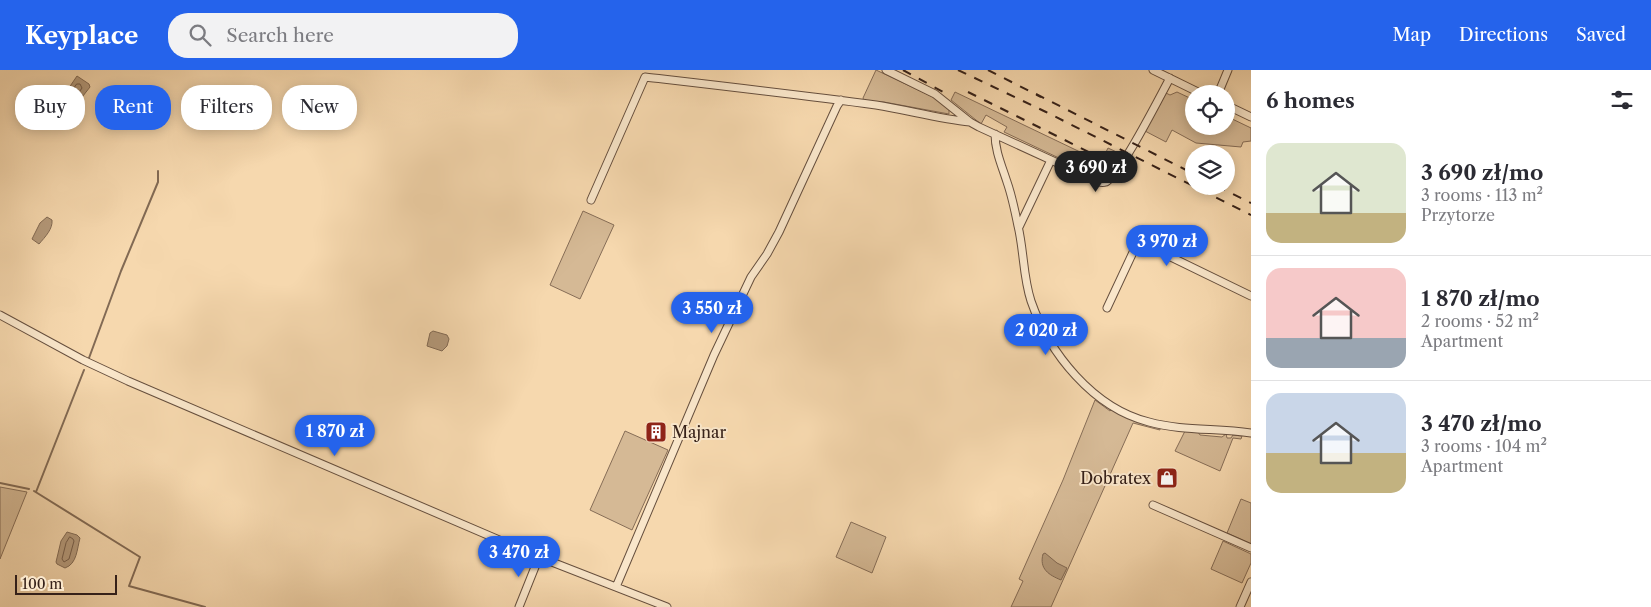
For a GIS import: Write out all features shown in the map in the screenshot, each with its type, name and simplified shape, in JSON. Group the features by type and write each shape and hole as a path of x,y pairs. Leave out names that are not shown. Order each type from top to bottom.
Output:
{"street":[{"path":"886,70 935,94 970,122 1099,182 1108,182 1128,154 1170,78"},
{"path":"1154,70 1185,86"},
{"path":"1222,85 1228,70"},
{"path":"591,200 645,77 841,100 970,122"},
{"path":"616,587 691,408 732,317 751,277 779,232 836,106 841,100"},
{"path":"1235,109 1251,117"},
{"path":"994,134 1019,228 1025,278 1031,300 1045,334 1078,378 1095,394 1116,408 1148,422 1177,428 1251,433"},
{"path":"1019,228 1051,160"},
{"path":"1106,308 1135,248 1142,243 1251,296"},
{"path":"0,315 83,360 128,381 540,556 667,607"},
{"path":"1153,505 1251,548"},
{"path":"519,607 540,556"},
{"path":"1240,607 1251,582"}],"shaded area":[{"path":"876,70 933,97 949,108 949,114 884,102 864,101 863,98"},
{"path":"955,92 1101,162 1108,148 1123,155 1107,176 1099,177 1004,132 1007,127 986,115 981,124 951,100"},
{"path":"1177,92 1185,96 1185,135 1235,135 1235,120 1251,128 1251,141 1243,142 1241,147 1196,143 1172,130 1166,142 1145,131 1166,93 1170,95"},
{"path":"583,211 614,225 580,299 550,285"},
{"path":"1095,400 1110,411 1112,409 1142,423 1160,428 1160,430 1133,423 1051,607 1011,607 1023,581 1019,579 1063,480"},
{"path":"625,431 668,450 632,530 590,510"},
{"path":"1185,431 1198,432 1200,435 1222,437 1226,434 1227,438 1231,438 1233,435 1242,436 1241,439 1233,438 1220,471 1175,451"},
{"path":"0,487 27,492 0,559"},
{"path":"1241,499 1251,503 1251,544 1227,533"},
{"path":"851,522 886,537 872,573 836,557"},
{"path":"1223,541 1251,554 1251,563 1242,583 1211,569"}],"water":[{"path":"77,76 89,84 90,87 85,93 85,85 71,85"},
{"path":"47,217 52,220 51,227 39,244 32,239 40,223"},
{"path":"433,331 447,335 449,339 447,346 442,351 427,346 430,333"},
{"path":"67,532 80,538 74,560 65,568 56,562 61,541"},
{"path":"1045,553 1057,563 1067,568 1061,580 1049,574 1044,568 1042,559"}],"waterway":[{"path":"89,358 121,271 158,182 158,171"},
{"path":"36,492 84,370"},
{"path":"0,483 29,489"},
{"path":"34,491 140,557 129,586 205,607"}],"railway":[{"path":"903,70 945,93"},
{"path":"958,70 1251,215"},
{"path":"988,70 1041,97"},
{"path":"968,92 1107,161"},
{"path":"1036,94 1185,169"},
{"path":"1235,195 1251,203"}],"place":[{"name":"Majnar","path":"656,432"},
{"name":"Dobratex","path":"1167,478"}]}
